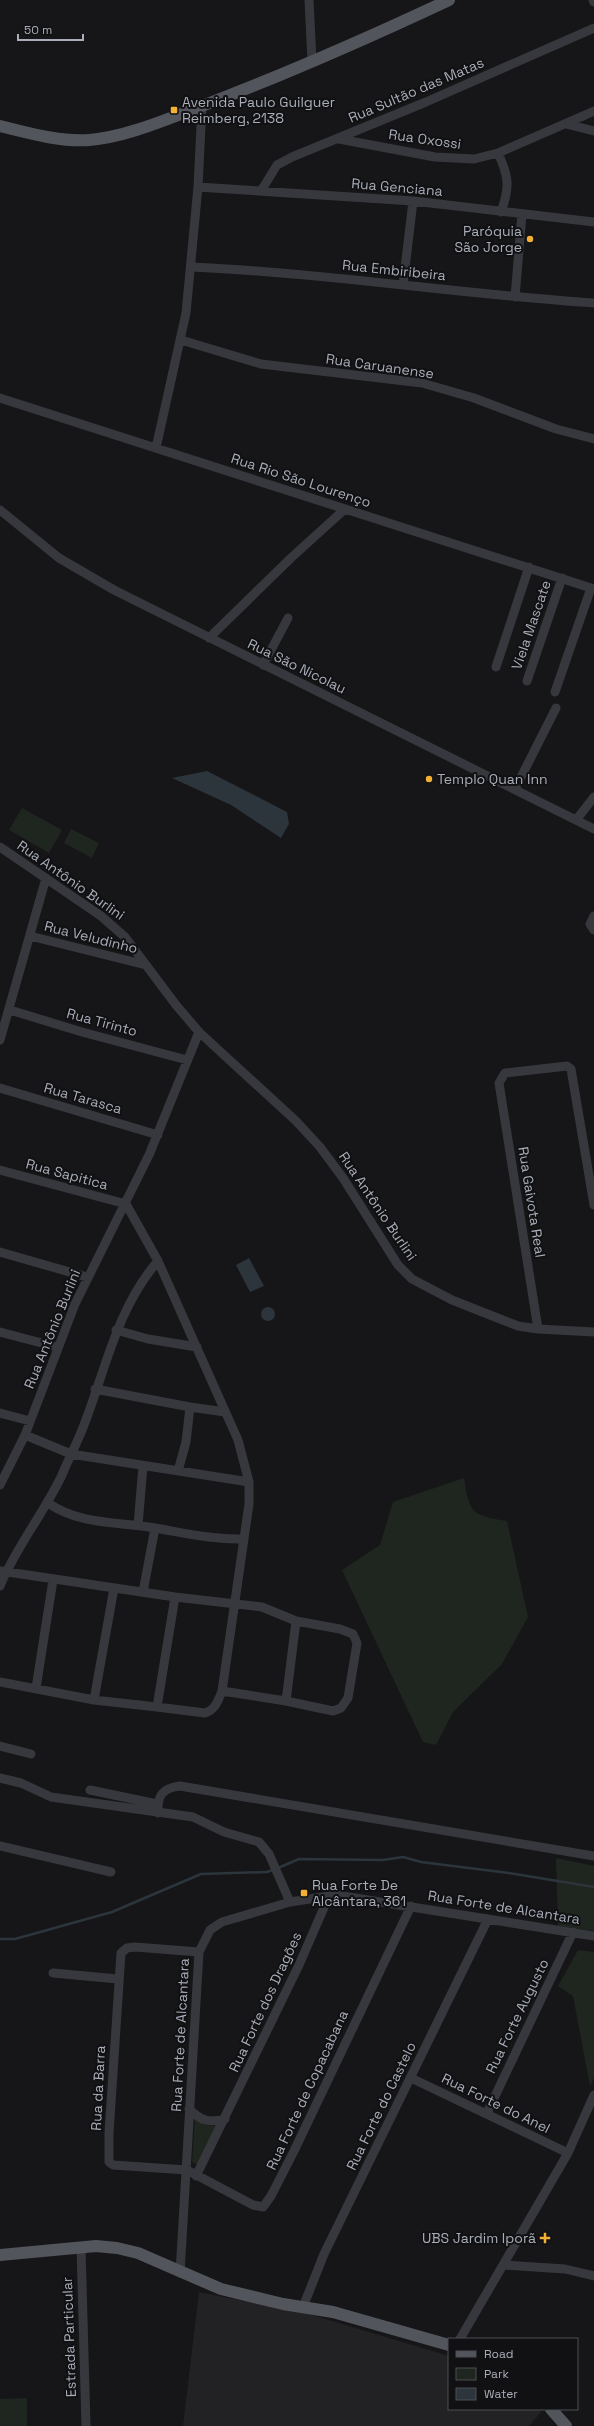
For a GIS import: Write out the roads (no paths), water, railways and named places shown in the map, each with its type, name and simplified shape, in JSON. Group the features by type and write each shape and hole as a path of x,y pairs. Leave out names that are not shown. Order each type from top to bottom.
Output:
{"main road":[{"path":"0,126 70,140 91,140 146,126 202,106 312,61 449,0"},
{"path":"0,2255 81,2247 117,2248 138,2253 180,2273 222,2289 362,2319 448,2345"},
{"path":"552,2410 560,2424"}],"street":[{"path":"309,0 312,61"},
{"name":"Rua Sultão das Matas","path":"261,191 277,165 292,157 339,139 594,28"},
{"path":"156,448 181,340 198,187 202,106"},
{"name":"Rua Oxossi","path":"339,139 402,152 456,160 498,153 594,111"},
{"path":"566,124 594,131"},
{"path":"498,153 508,178 506,194 501,212"},
{"name":"Rua Genciana","path":"198,187 413,201 594,222"},
{"path":"403,285 413,201"},
{"path":"515,297 522,214"},
{"name":"Rua Embiribeira","path":"190,267 268,270 515,297 594,303"},
{"name":"Rua Caruanense","path":"181,340 261,364 422,383 474,398 556,429 594,439"},
{"name":"Rua Rio São Lourenço","path":"0,398 592,588"},
{"path":"209,638 292,557 345,508"},
{"name":"Rua São Nicolau","path":"0,510 41,544 81,571 209,638 594,829"},
{"path":"496,667 529,567"},
{"name":"Viela Mascate","path":"527,681 562,578"},
{"path":"555,692 592,588"},
{"path":"263,665 288,618"},
{"path":"515,789 556,708"},
{"path":"577,820 594,797"},
{"name":"Rua Antônio Burlini","path":"0,847 115,926 138,952 146,965 199,1032 296,1121 320,1147 343,1178 398,1265 412,1279 427,1288 494,1318 538,1329 594,1332"},
{"path":"0,1040 10,1010 46,878"},
{"path":"594,916 590,924 594,930"},
{"name":"Rua Veludinho","path":"30,936 146,965"},
{"name":"Rua Tirinto","path":"10,1010 82,1032 187,1060"},
{"name":"Rua Antônio Burlini","path":"0,1485 25,1435 57,1347 87,1277 126,1204 158,1135 199,1032"},
{"name":"Rua Gaivota Real","path":"538,1329 500,1079 505,1073 567,1066 571,1068 594,1205"},
{"name":"Rua Tarasca","path":"0,1088 158,1135"},
{"name":"Rua Sapitica","path":"0,1170 126,1204"},
{"path":"0,1682 94,1700 205,1713 211,1711 216,1706 222,1691 244,1539 249,1482 238,1440 197,1347 158,1261 126,1204"},
{"path":"0,1252 87,1277"},
{"path":"0,1586 3,1571 48,1504 82,1430 116,1330 145,1276 158,1261"},
{"path":"116,1330 148,1339 197,1347"},
{"path":"0,1332 57,1347"},
{"path":"95,1390 225,1412"},
{"path":"178,1471 186,1442 190,1407"},
{"path":"0,1413 30,1420"},
{"path":"25,1435 71,1454 249,1482"},
{"path":"138,1525 143,1466"},
{"path":"48,1504 59,1511 73,1516 103,1522 138,1525 216,1539 244,1539"},
{"path":"144,1592 155,1528"},
{"path":"3,1571 53,1580 175,1597 262,1607 296,1621 340,1629 353,1634 357,1643 348,1698 341,1708 333,1711 286,1701 222,1691"},
{"path":"36,1688 53,1580"},
{"path":"94,1700 114,1588"},
{"path":"157,1707 175,1597"},
{"path":"286,1701 296,1621"},
{"path":"0,1746 31,1754"},
{"path":"0,1778 21,1783 51,1797 158,1808"},
{"path":"158,1808 162,1792 168,1787 210,1790 594,1856"},
{"path":"90,1790 193,1817 224,1832 259,1842 270,1854 290,1902"},
{"path":"0,1846 112,1872"},
{"name":"Rua Forte de Alcantara","path":"180,2273 199,1952 210,1930 222,1922 290,1902 329,1896 411,1906 594,1936"},
{"name":"Rua Forte dos Dragões","path":"196,2176 299,1965 329,1896"},
{"name":"Rua Forte de Copacabana","path":"187,2170 253,2205 260,2208 266,2206 294,2151 411,1906"},
{"name":"Rua Forte do Castelo","path":"303,2307 324,2254 488,1919"},
{"name":"Rua Forte Augusto","path":"486,2113 573,1932"},
{"name":"Rua da Barra","path":"187,2170 113,2165 109,2162 109,2133 118,1979 121,1953 127,1948 135,1947 199,1952"},
{"path":"53,1973 118,1979"},
{"name":"Rua Forte do Anel","path":"411,2078 568,2153"},
{"path":"461,2338 568,2153 594,2095"},
{"path":"189,2109 203,2120 213,2122 225,2119"},
{"name":"Estrada Particular","path":"81,2247 86,2426"},
{"path":"503,2265 565,2268 594,2276"}],"water":[{"path":"207,771 287,812 289,824 281,838 231,805 172,778"},
{"path":"249,1258 264,1286 250,1292 236,1265"},
{"path":"268,1307 273,1309 275,1314 273,1319 268,1321 263,1319 261,1314 263,1309"}],"waterway":[{"path":"278,1868 299,1859 383,1860 403,1857 421,1862 509,1873 594,1887"},
{"path":"0,1939 15,1939 112,1912 201,1874 267,1872 273,1870"}],"place":[{"name":"Avenida Paulo Guilguer Reimberg, 2138","path":"174,110"},
{"name":"Paróquia São Jorge","path":"530,239"},
{"name":"Templo Quan Inn","path":"429,779"},
{"name":"Rua Forte De Alcântara, 361","path":"304,1893"},
{"name":"UBS Jardim Iporã","path":"545,2238"}]}
